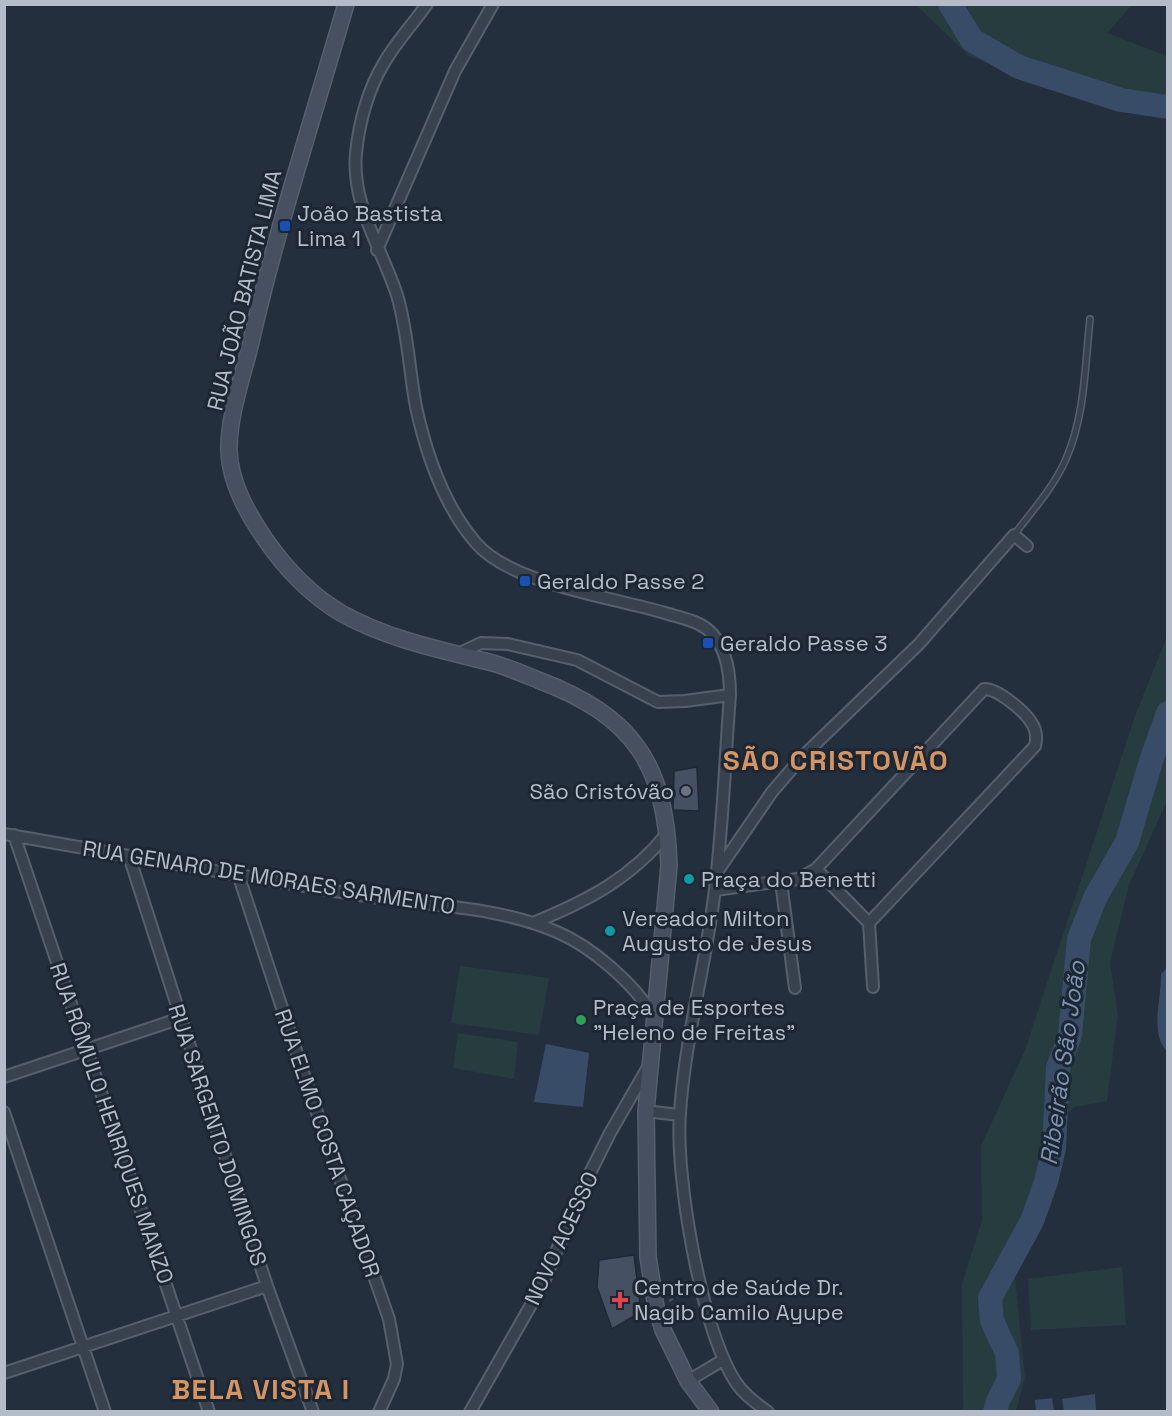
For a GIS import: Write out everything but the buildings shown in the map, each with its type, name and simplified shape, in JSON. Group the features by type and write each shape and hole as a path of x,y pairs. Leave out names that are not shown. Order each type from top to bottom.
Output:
{"street":[{"name":"RUA JOÃO BATISTA LIMA","path":"346,4 270,260 240,385 229,451 239,492 274,553 312,594 342,614 378,631 456,655 486,661 569,691 620,725 639,750 655,779 668,832 669,866 646,1112 648,1257 656,1307 670,1348 688,1381 711,1412"},
{"path":"427,4 383,63 361,121 356,156 364,213 396,294 404,326 416,407 425,443 442,487 476,544 500,562 540,580 639,605 706,628 716,639 723,653 730,678 715,890 683,1078 680,1115 683,1184 700,1285 713,1334 735,1383 749,1398 768,1412"},
{"path":"377,250 455,71 493,4"},
{"path":"717,872 772,792 802,757 919,644 1014,534 1027,546"},
{"path":"456,655 481,643 508,644 577,660 658,702 730,695"},
{"path":"715,890 798,879 816,869 975,695 984,688 996,690 1031,722 1037,738 1035,746 868,923"},
{"path":"533,923 559,913 628,875 649,857 668,832"},
{"name":"RUA GENARO DE MORAES SARMENTO","path":"9,835 367,896 480,911 533,923 559,933 579,945 621,977 643,998 654,1017"},
{"name":"RUA RÔMULO HENRIQUES MANZO","path":"9,835 87,1050 209,1412"},
{"name":"RUA SARGENTO DOMINGOS","path":"129,856 267,1286 313,1412"},
{"path":"816,869 868,923 873,987"},
{"name":"RUA ELMO COSTA CAÇADOR","path":"238,874 306,1081 389,1319 397,1364 379,1412"},
{"path":"781,882 795,988"},
{"path":"4,1077 181,1018"},
{"name":"NOVO ACESSO","path":"470,1412 544,1282 579,1195 610,1133 650,1065"},
{"path":"4,1112 105,1412"},
{"path":"646,1112 680,1115"},
{"path":"4,1373 267,1286"},
{"path":"688,1381 723,1359"}],"lane":[{"path":"1014,534 1047,491 1066,459 1080,404 1090,319"}],"path":[{"path":"656,1307 700,1285"}],"green space":[{"path":"916,5 1132,5 1107,33 1167,56 1167,107 1066,92 969,56"},
{"path":"1167,636 1167,801 1129,885 1110,963 1118,1014 1107,1101 1074,1107 1067,1114 1014,1268 1025,1377 1016,1411 963,1411 962,1284 982,1220 981,1146 1025,1050 1135,716"},
{"path":"460,966 549,978 539,1035 451,1023"},
{"path":"458,1033 518,1042 514,1079 453,1068"},
{"path":"1122,1267 1126,1325 1031,1330 1028,1279"}],"water":[{"path":"1167,968 1167,1051 1157,1025 1161,974"},
{"path":"546,1044 589,1053 583,1107 534,1102"},
{"path":"1095,1394 1096,1411 1064,1411 1062,1399"},
{"path":"1052,1398 1054,1411 1036,1411 1035,1400"}],"waterway":[{"name":"Ribeirão São João","path":"950,4 972,40 1019,67 1121,100 1168,107"},
{"name":"Ribeirão São João","path":"995,1412 1009,1379 1007,1353 992,1321 990,1298 1032,1221 1046,1182 1054,1148 1058,1068 1070,1035 1079,939 1095,898 1127,842 1168,713"}],"place":[{"name":"João Bastista Lima 1","path":"285,226"},
{"name":"Geraldo Passe 2","path":"525,581"},
{"name":"Geraldo Passe 3","path":"708,643"},
{"name":"São Cristóvão","path":"686,791"},
{"name":"Praça do Benetti","path":"689,879"},
{"name":"Vereador Milton Augusto de Jesus","path":"610,931"},
{"name":"Praça de Esportes \"Heleno de Freitas\"","path":"581,1020"},
{"name":"Centro de Saúde Dr. Nagib Camilo Ayupe","path":"620,1300"}],"district":[{"name":"SÃO CRISTOVÃO","path":"836,760"},
{"name":"BELA VISTA I","path":"261,1389"}]}
